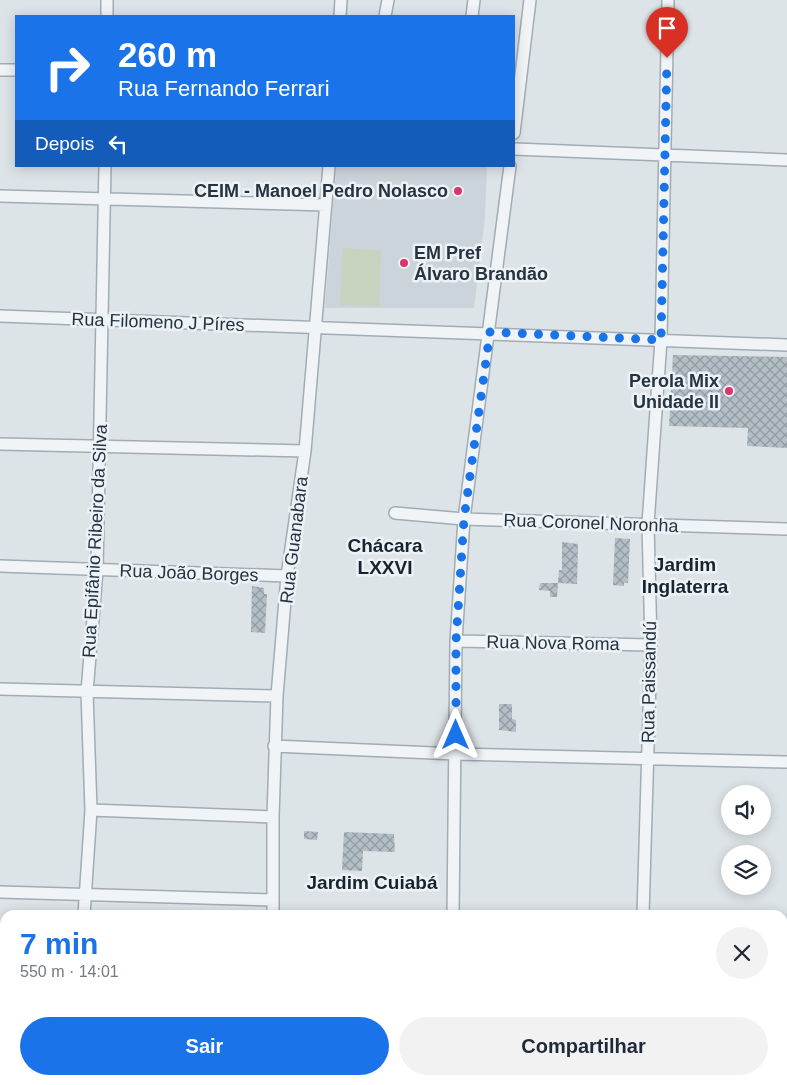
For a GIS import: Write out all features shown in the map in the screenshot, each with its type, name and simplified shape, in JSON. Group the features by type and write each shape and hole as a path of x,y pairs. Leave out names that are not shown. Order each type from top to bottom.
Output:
{"street":[{"path":"107,0 107,15"},
{"path":"340,0 340,15"},
{"path":"385,15 388,0"},
{"path":"472,15 474,0"},
{"path":"515,125 530,0"},
{"name":"Rua Paissandú","path":"643,910 651,646 648,524 661,340 668,0"},
{"path":"0,70 15,70"},
{"path":"515,149 787,160"},
{"name":"Rua Epifânio Ribeiro da Silva","path":"84,910 91,810 87,692 97,570 105,167"},
{"name":"Rua Guanabara","path":"273,910 274,746 277,696 288,576 305,451 329,167"},
{"path":"453,910 456,641 464,519 490,332 510,167"},
{"path":"0,196 326,205"},
{"name":"Rua Filomeno J Píres","path":"0,316 102,321 490,332 787,345"},
{"path":"0,444 100,448 305,451"},
{"name":"Rua Coronel Noronha","path":"395,513 464,519 787,529"},
{"name":"Rua João Borges","path":"0,566 288,576"},
{"name":"Rua Nova Roma","path":"456,641 651,646"},
{"path":"0,690 277,696"},
{"path":"274,746 456,754 787,762"},
{"path":"91,810 273,817"},
{"path":"0,892 273,900"}],"shaded area":[{"name":"EM Pref Álvaro Brandão","path":"336,167 487,167 485,217 474,308 325,308"}],"green space":[{"path":"343,248 381,251 379,306 340,305"}],"building":[{"name":"Perola Mix Unidade II","path":"673,355 787,357 787,448 747,446 748,428 669,426"},
{"path":"615,538 630,539 628,583 624,583 624,586 613,585"},
{"path":"562,542 578,544 577,584 558,583 559,570 562,570"},
{"path":"540,583 558,583 557,597 550,597 550,591 539,590"},
{"path":"252,586 264,588 264,594 267,594 265,633 251,632"},
{"path":"499,704 512,704 512,719 516,720 516,732 499,730"},
{"path":"304,831 318,832 317,840 304,839"},
{"path":"344,832 394,834 395,852 363,851 362,871 342,870"}],"place":[{"name":"CEIM - Manoel Pedro Nolasco","path":"458,191"},
{"name":"EM Pref Álvaro Brandão","path":"404,263"},
{"name":"Perola Mix Unidade II","path":"729,391"}],"district":[{"name":"Chácara LXXVI","path":"385,556"},
{"name":"Jardim Inglaterra","path":"685,575"},
{"name":"Jardim Cuiabá","path":"372,882"}],"route":[{"path":"456,735 456,641 464,519 490,332 661,340 667,58"}]}
